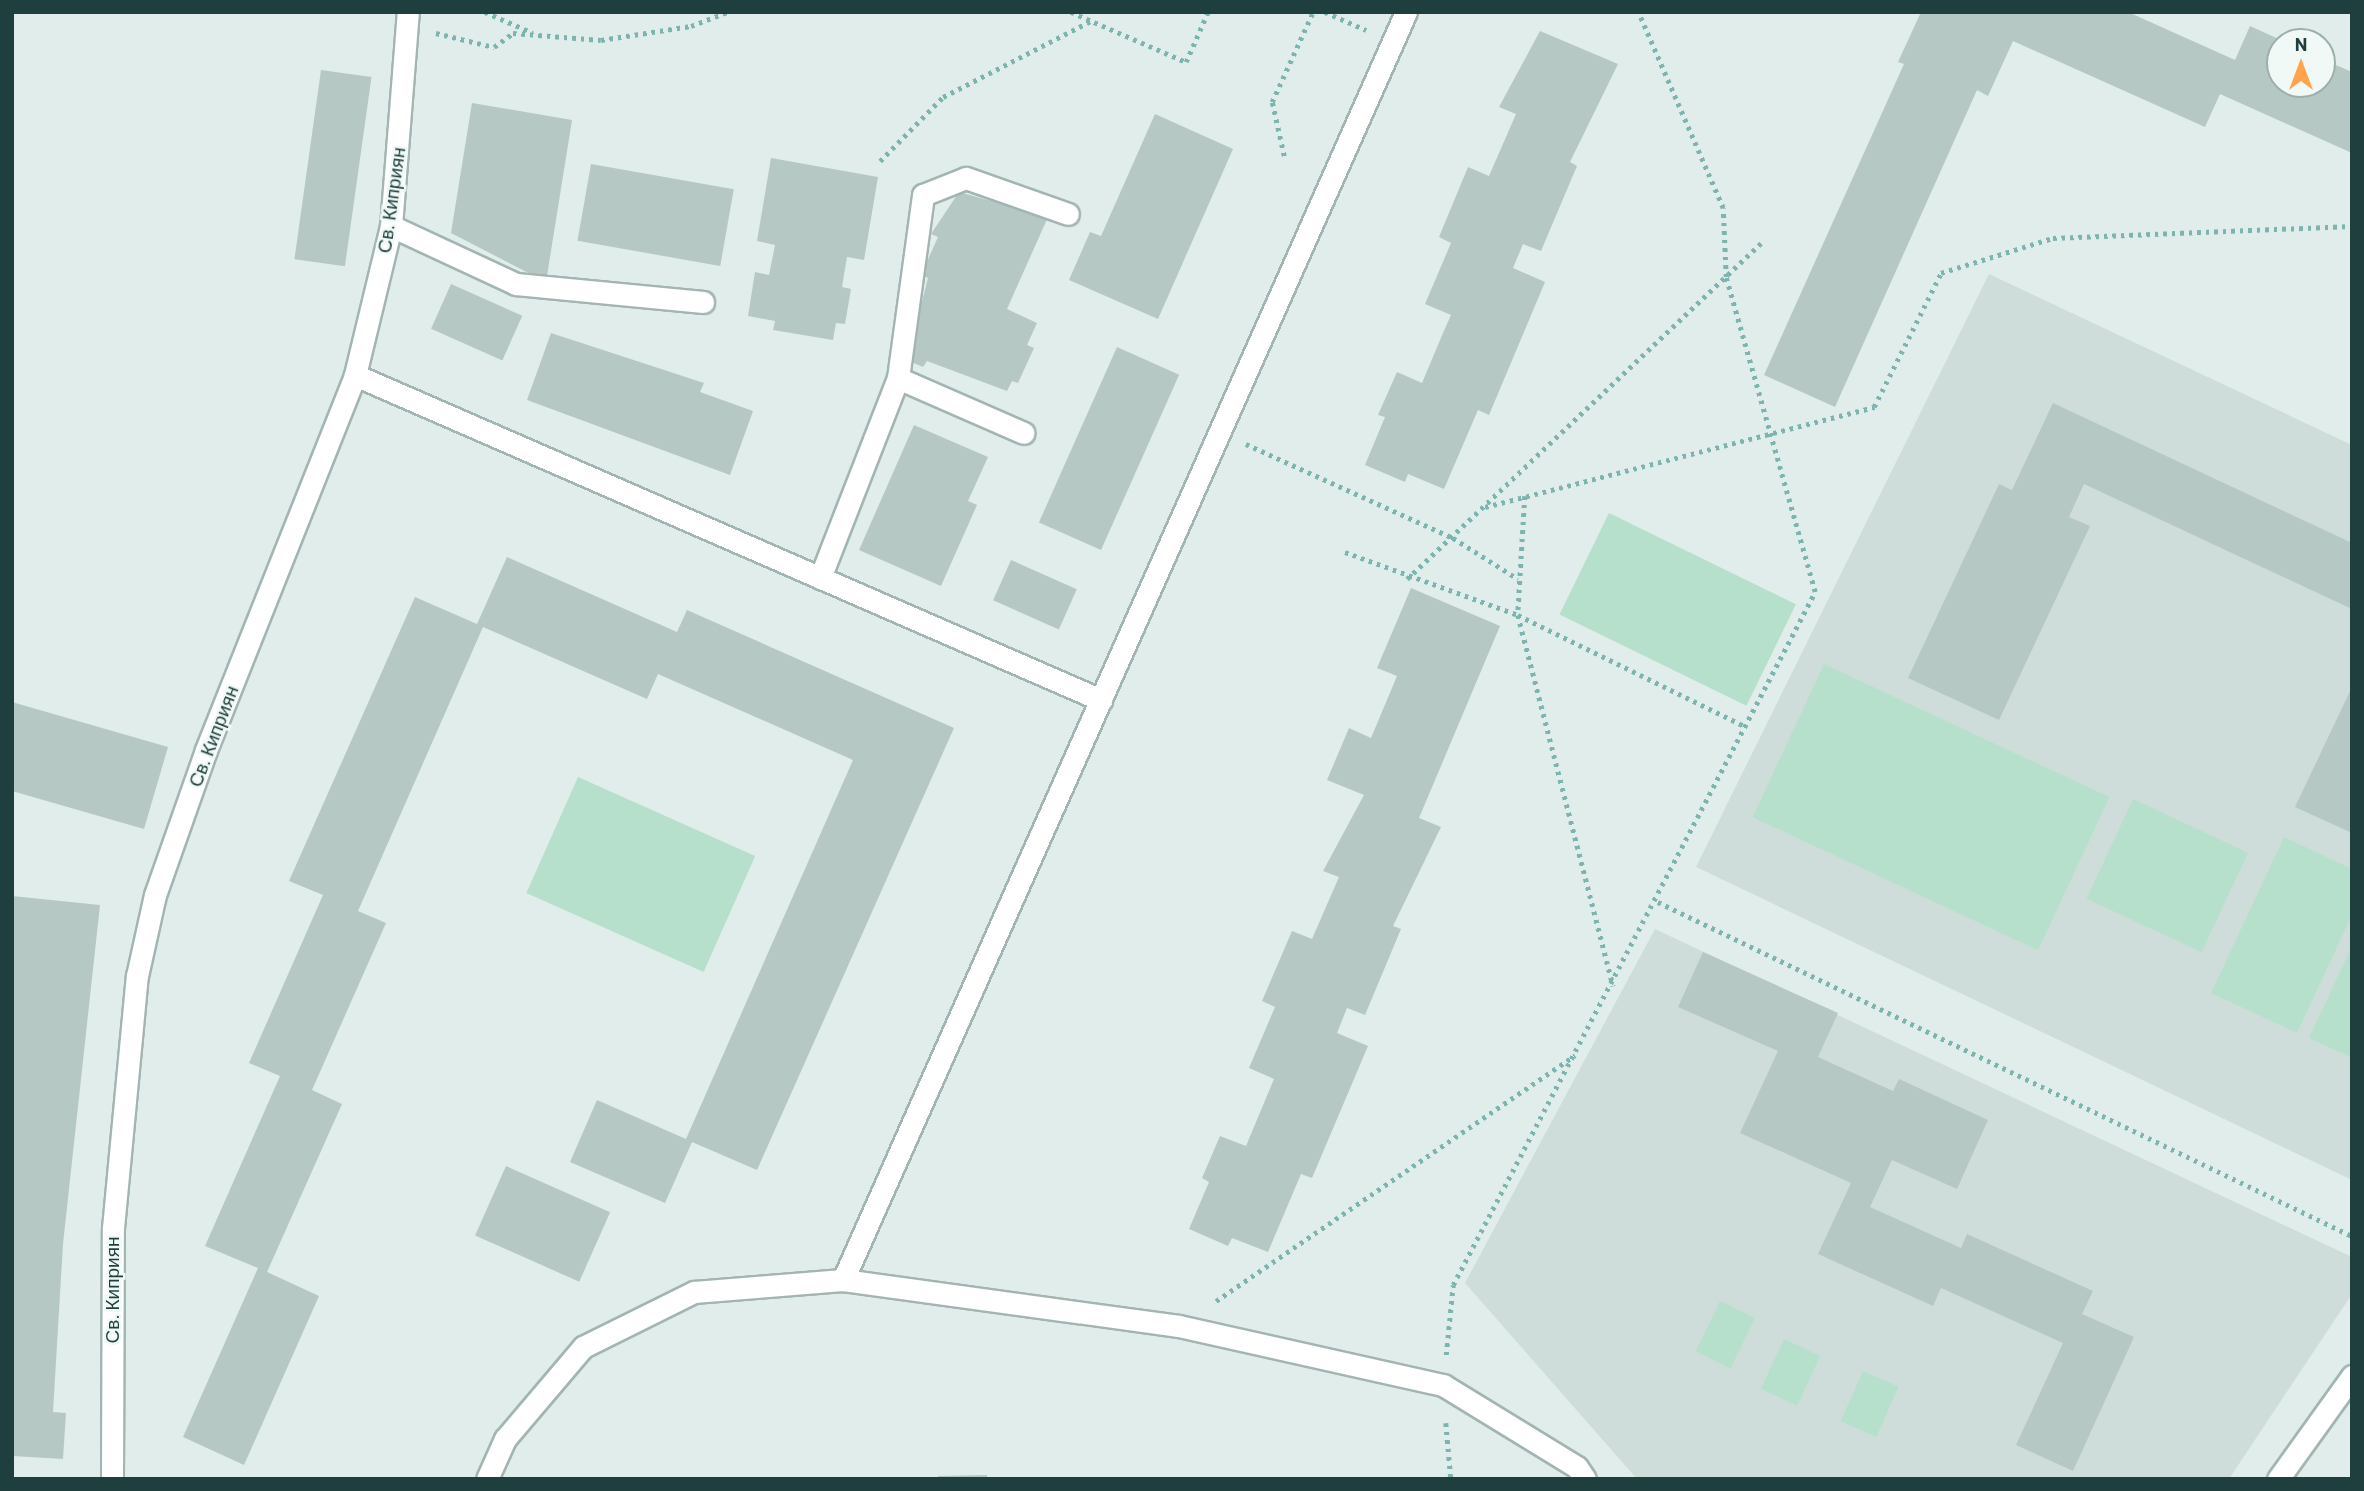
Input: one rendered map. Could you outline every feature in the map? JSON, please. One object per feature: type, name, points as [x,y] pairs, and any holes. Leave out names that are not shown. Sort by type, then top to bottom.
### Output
[{"type":"street","points":[[843,1280],[1406,12]]},
{"type":"street","name":"Св. Киприян","points":[[112,1479],[113,1228],[140,962],[155,895],[206,750],[355,375],[391,226],[408,20]]},
{"type":"street","points":[[820,578],[898,378],[923,195],[966,178],[1068,214]]},
{"type":"street","points":[[391,226],[516,284],[704,302]]},
{"type":"street","points":[[355,375],[1101,700]]},
{"type":"street","points":[[898,378],[1024,433]]},
{"type":"street","points":[[487,1479],[505,1439],[583,1348],[694,1292],[843,1280],[1179,1326],[1443,1385],[1577,1467],[1586,1479]]},
{"type":"street","points":[[2278,1479],[2352,1376]]},
{"type":"path","points":[[485,12],[537,35]]},
{"type":"path","points":[[408,20],[495,47],[513,33],[601,40],[691,26],[727,12]]},
{"type":"path","points":[[1071,12],[1186,62],[1208,12]]},
{"type":"path","points":[[1283,156],[1272,102],[1313,12]]},
{"type":"path","points":[[1325,12],[1371,32]]},
{"type":"path","points":[[1451,1479],[1443,1385],[1453,1285],[1658,902],[1815,592],[1726,277],[1723,208],[1638,12]]},
{"type":"path","points":[[880,161],[943,97],[1091,21]]},
{"type":"path","points":[[1485,507],[1874,407],[1941,274],[2053,238],[2352,226]]},
{"type":"path","points":[[1407,579],[1763,242]]},
{"type":"path","points":[[1220,432],[1453,538],[1518,579]]},
{"type":"path","points":[[1525,496],[1518,579],[1518,615],[1613,986]]},
{"type":"path","points":[[1345,552],[1407,579],[1518,615],[1747,727]]},
{"type":"path","points":[[1658,902],[2352,1236]]},
{"type":"path","points":[[1179,1326],[1576,1055]]},
{"type":"shaded area","points":[[1989,274],[2352,445],[2352,1180],[1696,867]]},
{"type":"shaded area","points":[[1655,929],[2352,1257],[2352,1294],[2229,1479],[1637,1479],[1465,1283]]},
{"type":"green space","points":[[1609,513],[1796,604],[1746,706],[1559,615]]},
{"type":"green space","points":[[1824,664],[2109,797],[2038,950],[1753,817]]},
{"type":"green space","points":[[578,777],[755,856],[704,972],[526,893]]},
{"type":"green space","points":[[2133,799],[2248,853],[2202,952],[2087,899]]},
{"type":"green space","points":[[2284,837],[2352,869],[2352,915],[2297,1033],[2211,993]]},
{"type":"green space","points":[[2352,946],[2352,1058],[2309,1038]]},
{"type":"green space","points":[[1720,1301],[1755,1318],[1731,1368],[1695,1351]]},
{"type":"green space","points":[[1784,1339],[1820,1356],[1797,1406],[1761,1389]]},
{"type":"green space","points":[[1863,1371],[1899,1387],[1876,1437],[1841,1421]]},
{"type":"building","points":[[1921,12],[2128,12],[2235,60],[2250,26],[2266,33],[2266,98],[2336,98],[2336,65],[2352,72],[2352,153],[2220,94],[2205,127],[2013,41],[1988,96],[1977,90],[1835,407],[1764,375],[1904,64],[1898,62]]},
{"type":"building","points":[[1540,31],[1618,64],[1570,162],[1577,166],[1541,251],[1523,244],[1513,268],[1545,282],[1489,415],[1478,410],[1444,489],[1408,474],[1405,482],[1365,465],[1385,417],[1378,415],[1397,372],[1422,383],[1451,315],[1425,304],[1451,243],[1439,237],[1468,167],[1489,176],[1516,114],[1499,107]]},
{"type":"building","points":[[321,70],[372,77],[345,266],[294,259]]},
{"type":"building","points":[[472,103],[572,120],[546,282],[451,233]]},
{"type":"building","points":[[1155,114],[1233,149],[1158,319],[1069,280],[1090,232],[1101,236]]},
{"type":"building","points":[[771,158],[878,177],[864,260],[847,257],[842,287],[851,289],[845,324],[836,323],[833,340],[773,330],[775,321],[748,316],[755,272],[769,275],[775,245],[757,241]]},
{"type":"building","points":[[591,164],[734,189],[720,266],[577,241]]},
{"type":"building","points":[[959,192],[1048,217],[1007,309],[1037,323],[1027,345],[1034,348],[1018,383],[1012,381],[1007,391],[927,361],[923,367],[907,360],[928,278],[921,275],[938,237],[931,234]]},
{"type":"building","points":[[451,284],[522,316],[502,360],[431,329]]},
{"type":"building","points":[[551,333],[704,383],[700,392],[753,411],[730,475],[527,400]]},
{"type":"building","points":[[1117,347],[1179,375],[1101,550],[1039,522]]},
{"type":"building","points":[[2053,403],[2352,543],[2352,609],[2084,484],[2069,517],[2090,526],[1999,720],[1908,678],[1999,484],[2012,490]]},
{"type":"building","points":[[914,425],[988,457],[968,501],[977,505],[941,586],[859,550]]},
{"type":"building","points":[[507,557],[677,632],[687,610],[954,728],[757,1170],[692,1142],[665,1203],[570,1162],[597,1100],[686,1139],[853,760],[658,674],[647,699],[483,627],[358,911],[386,923],[312,1090],[342,1104],[267,1272],[319,1296],[244,1465],[183,1437],[258,1268],[205,1246],[280,1076],[249,1063],[323,895],[289,881],[415,597],[477,624]]},
{"type":"building","points":[[1011,560],[1077,589],[1059,629],[993,600]]},
{"type":"building","points":[[1411,588],[1500,626],[1419,818],[1441,827],[1393,926],[1401,929],[1365,1015],[1347,1008],[1337,1033],[1368,1046],[1312,1178],[1301,1174],[1268,1252],[1232,1238],[1228,1246],[1189,1229],[1209,1182],[1202,1178],[1220,1136],[1246,1146],[1274,1079],[1249,1068],[1275,1007],[1262,1001],[1292,931],[1312,939],[1339,877],[1323,871],[1364,795],[1327,780],[1349,728],[1371,738],[1397,676],[1377,668]]},
{"type":"building","points":[[2352,687],[2352,833],[2295,807]]},
{"type":"building","points":[[12,702],[168,747],[144,829],[12,791]]},
{"type":"building","points":[[12,896],[100,905],[63,1244],[53,1412],[66,1413],[63,1459],[12,1456]]},
{"type":"building","points":[[1703,952],[1838,1013],[1818,1057],[1893,1091],[1899,1079],[1988,1120],[1957,1189],[1892,1160],[1870,1207],[1961,1248],[1967,1234],[2093,1291],[2082,1314],[2134,1337],[2073,1471],[2016,1445],[2063,1343],[1941,1288],[1933,1306],[1818,1254],[1851,1183],[1740,1133],[1778,1051],[1678,1007]]},
{"type":"building","points":[[506,1166],[610,1212],[579,1282],[475,1235]]},
{"type":"building","points":[[987,1475],[987,1479],[938,1479],[938,1476]]}]
